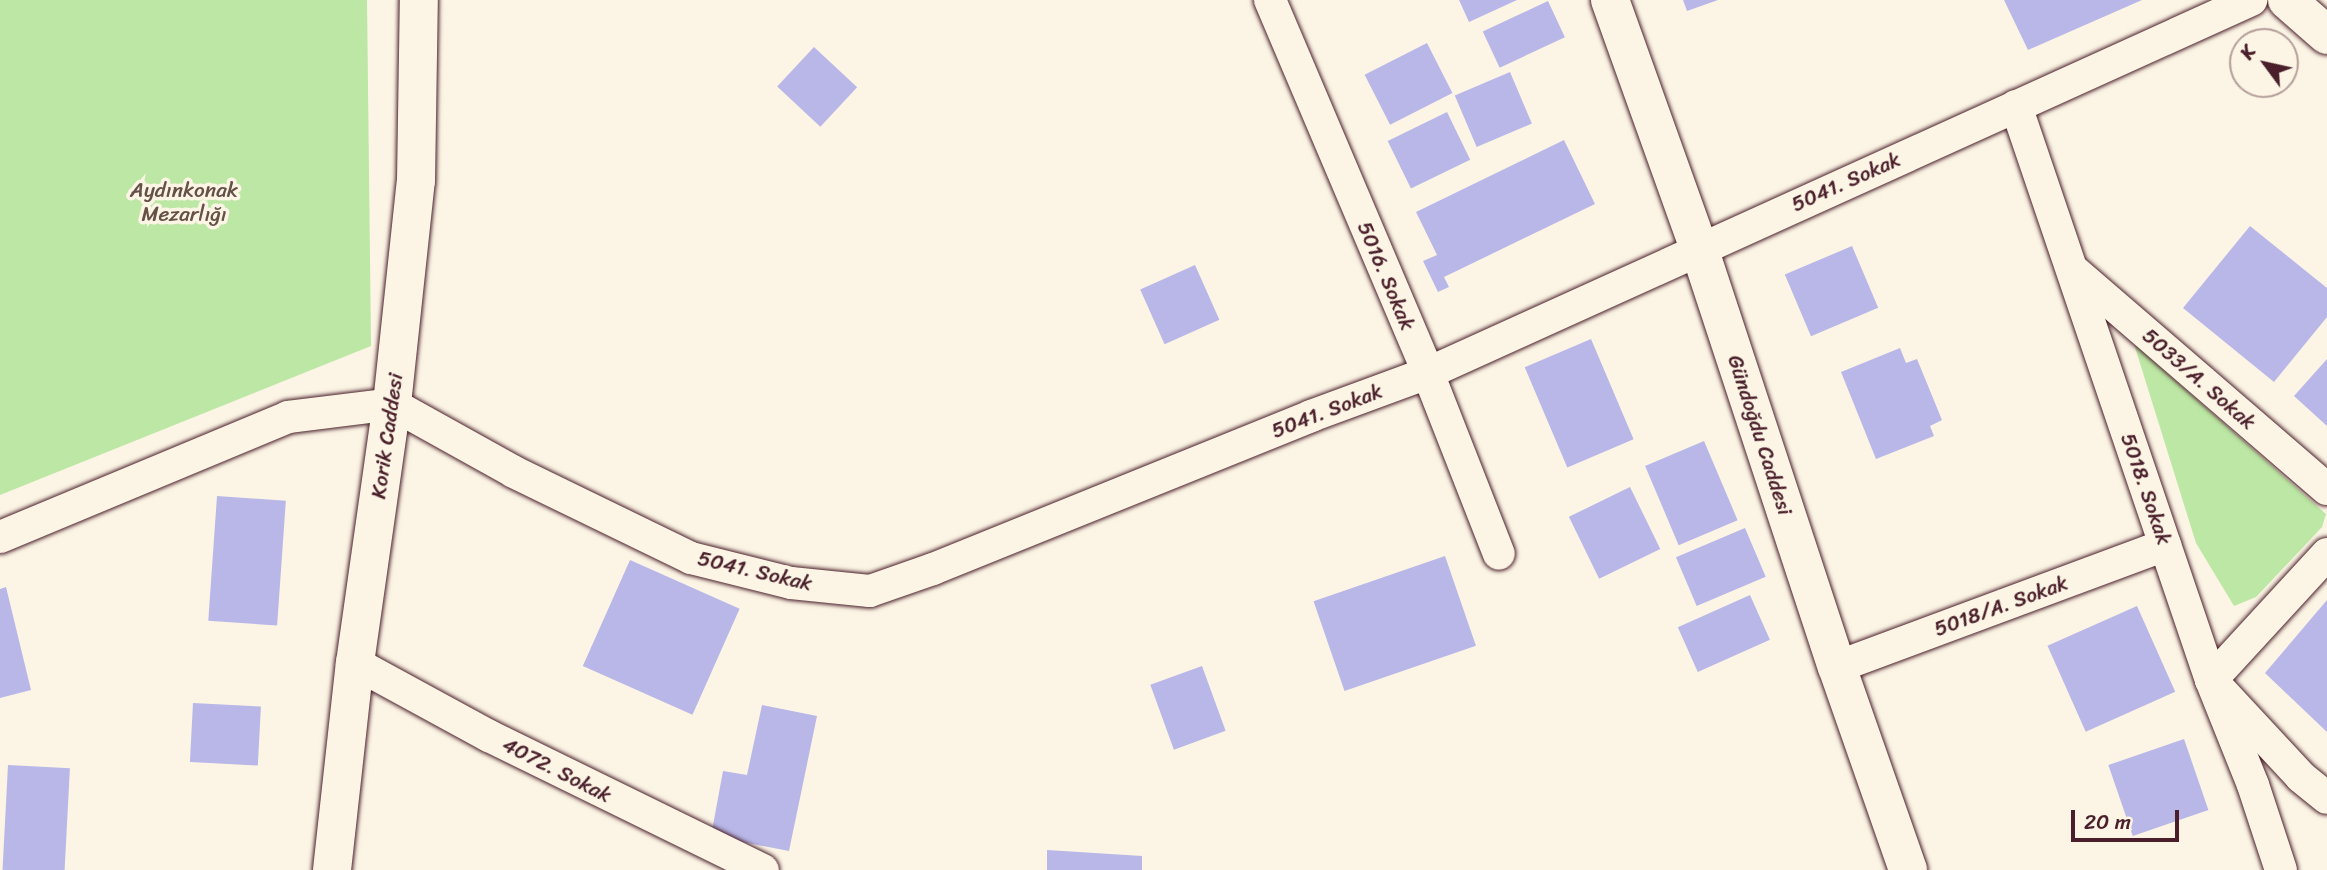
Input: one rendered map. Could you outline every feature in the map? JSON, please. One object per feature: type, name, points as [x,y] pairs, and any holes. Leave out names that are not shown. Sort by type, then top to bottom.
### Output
[{"type":"street","name":"Korik Caddesi","points":[[332,870],[355,663],[392,404],[416,181],[419,0]]},
{"type":"street","name":"5016. Sokak","points":[[1270,0],[1428,373],[1499,554]]},
{"type":"street","name":"Gündoğdu Caddesi","points":[[1610,0],[1699,248],[1837,667],[1908,870]]},
{"type":"street","name":"5041. Sokak","points":[[392,404],[514,472],[691,558],[791,583],[870,591],[933,569],[1311,416],[1428,373],[2250,0]]},
{"type":"street","points":[[2287,0],[2327,35]]},
{"type":"street","name":"5018. Sokak","points":[[2016,106],[2211,680],[2253,785],[2281,870]]},
{"type":"street","name":"5033/A. Sokak","points":[[2072,270],[2327,489]]},
{"type":"street","points":[[0,537],[288,417],[392,404]]},
{"type":"street","name":"5018/A. Sokak","points":[[1837,667],[2165,545]]},
{"type":"street","points":[[2327,554],[2211,680],[2301,777],[2327,798]]},
{"type":"street","name":"4072. Sokak","points":[[355,663],[489,736],[763,870]]},
{"type":"green space","name":"Aydınkonak Mezarlığı","points":[[0,0],[367,0],[371,346],[0,495]]},
{"type":"green space","points":[[2134,344],[2326,514],[2322,527],[2256,597],[2234,606],[2196,543]]},
{"type":"building","points":[[1459,0],[1517,0],[1469,22]]},
{"type":"building","points":[[1683,0],[1718,0],[1687,11]]},
{"type":"building","points":[[2004,0],[2142,0],[2028,50]]},
{"type":"building","points":[[1548,1],[1565,37],[1500,68],[1483,31]]},
{"type":"building","points":[[1427,43],[1452,93],[1390,125],[1365,75]]},
{"type":"building","points":[[814,47],[857,87],[820,127],[777,86]]},
{"type":"building","points":[[1510,72],[1532,124],[1477,147],[1455,95]]},
{"type":"building","points":[[1447,112],[1470,160],[1411,189],[1388,141]]},
{"type":"building","points":[[1564,140],[1595,204],[1444,277],[1449,287],[1438,292],[1423,261],[1437,255],[1416,212]]},
{"type":"building","points":[[2250,226],[2327,288],[2327,317],[2274,382],[2183,308]]},
{"type":"building","points":[[1852,246],[1878,308],[1811,336],[1785,275]]},
{"type":"building","points":[[1195,265],[1219,320],[1165,344],[1140,289]]},
{"type":"building","points":[[1591,339],[1634,439],[1567,467],[1525,367]]},
{"type":"building","points":[[1900,348],[1906,363],[1917,359],[1942,420],[1930,426],[1934,436],[1876,459],[1841,372]]},
{"type":"building","points":[[2327,359],[2327,426],[2294,396]]},
{"type":"building","points":[[1704,441],[1738,520],[1679,545],[1645,466]]},
{"type":"building","points":[[1630,487],[1660,549],[1599,579],[1569,517]]},
{"type":"building","points":[[217,496],[286,501],[277,626],[208,621]]},
{"type":"building","points":[[1745,528],[1766,577],[1697,606],[1676,557]]},
{"type":"building","points":[[1445,556],[1476,646],[1345,691],[1314,601]]},
{"type":"building","points":[[630,560],[740,609],[692,715],[583,666]]},
{"type":"building","points":[[6,587],[31,690],[0,698],[0,589]]},
{"type":"building","points":[[1750,595],[1770,640],[1698,672],[1678,627]]},
{"type":"building","points":[[2327,600],[2327,732],[2265,673]]},
{"type":"building","points":[[2137,606],[2175,692],[2086,732],[2047,646]]},
{"type":"building","points":[[1202,666],[1226,731],[1174,750],[1150,685]]},
{"type":"building","points":[[193,703],[261,707],[258,765],[190,762]]},
{"type":"building","points":[[762,705],[817,716],[789,851],[711,836],[723,771],[747,775]]},
{"type":"building","points":[[2184,739],[2208,810],[2133,836],[2108,765]]},
{"type":"building","points":[[8,765],[70,768],[65,870],[3,870]]},
{"type":"building","points":[[1047,850],[1142,856],[1142,870],[1047,870]]}]
